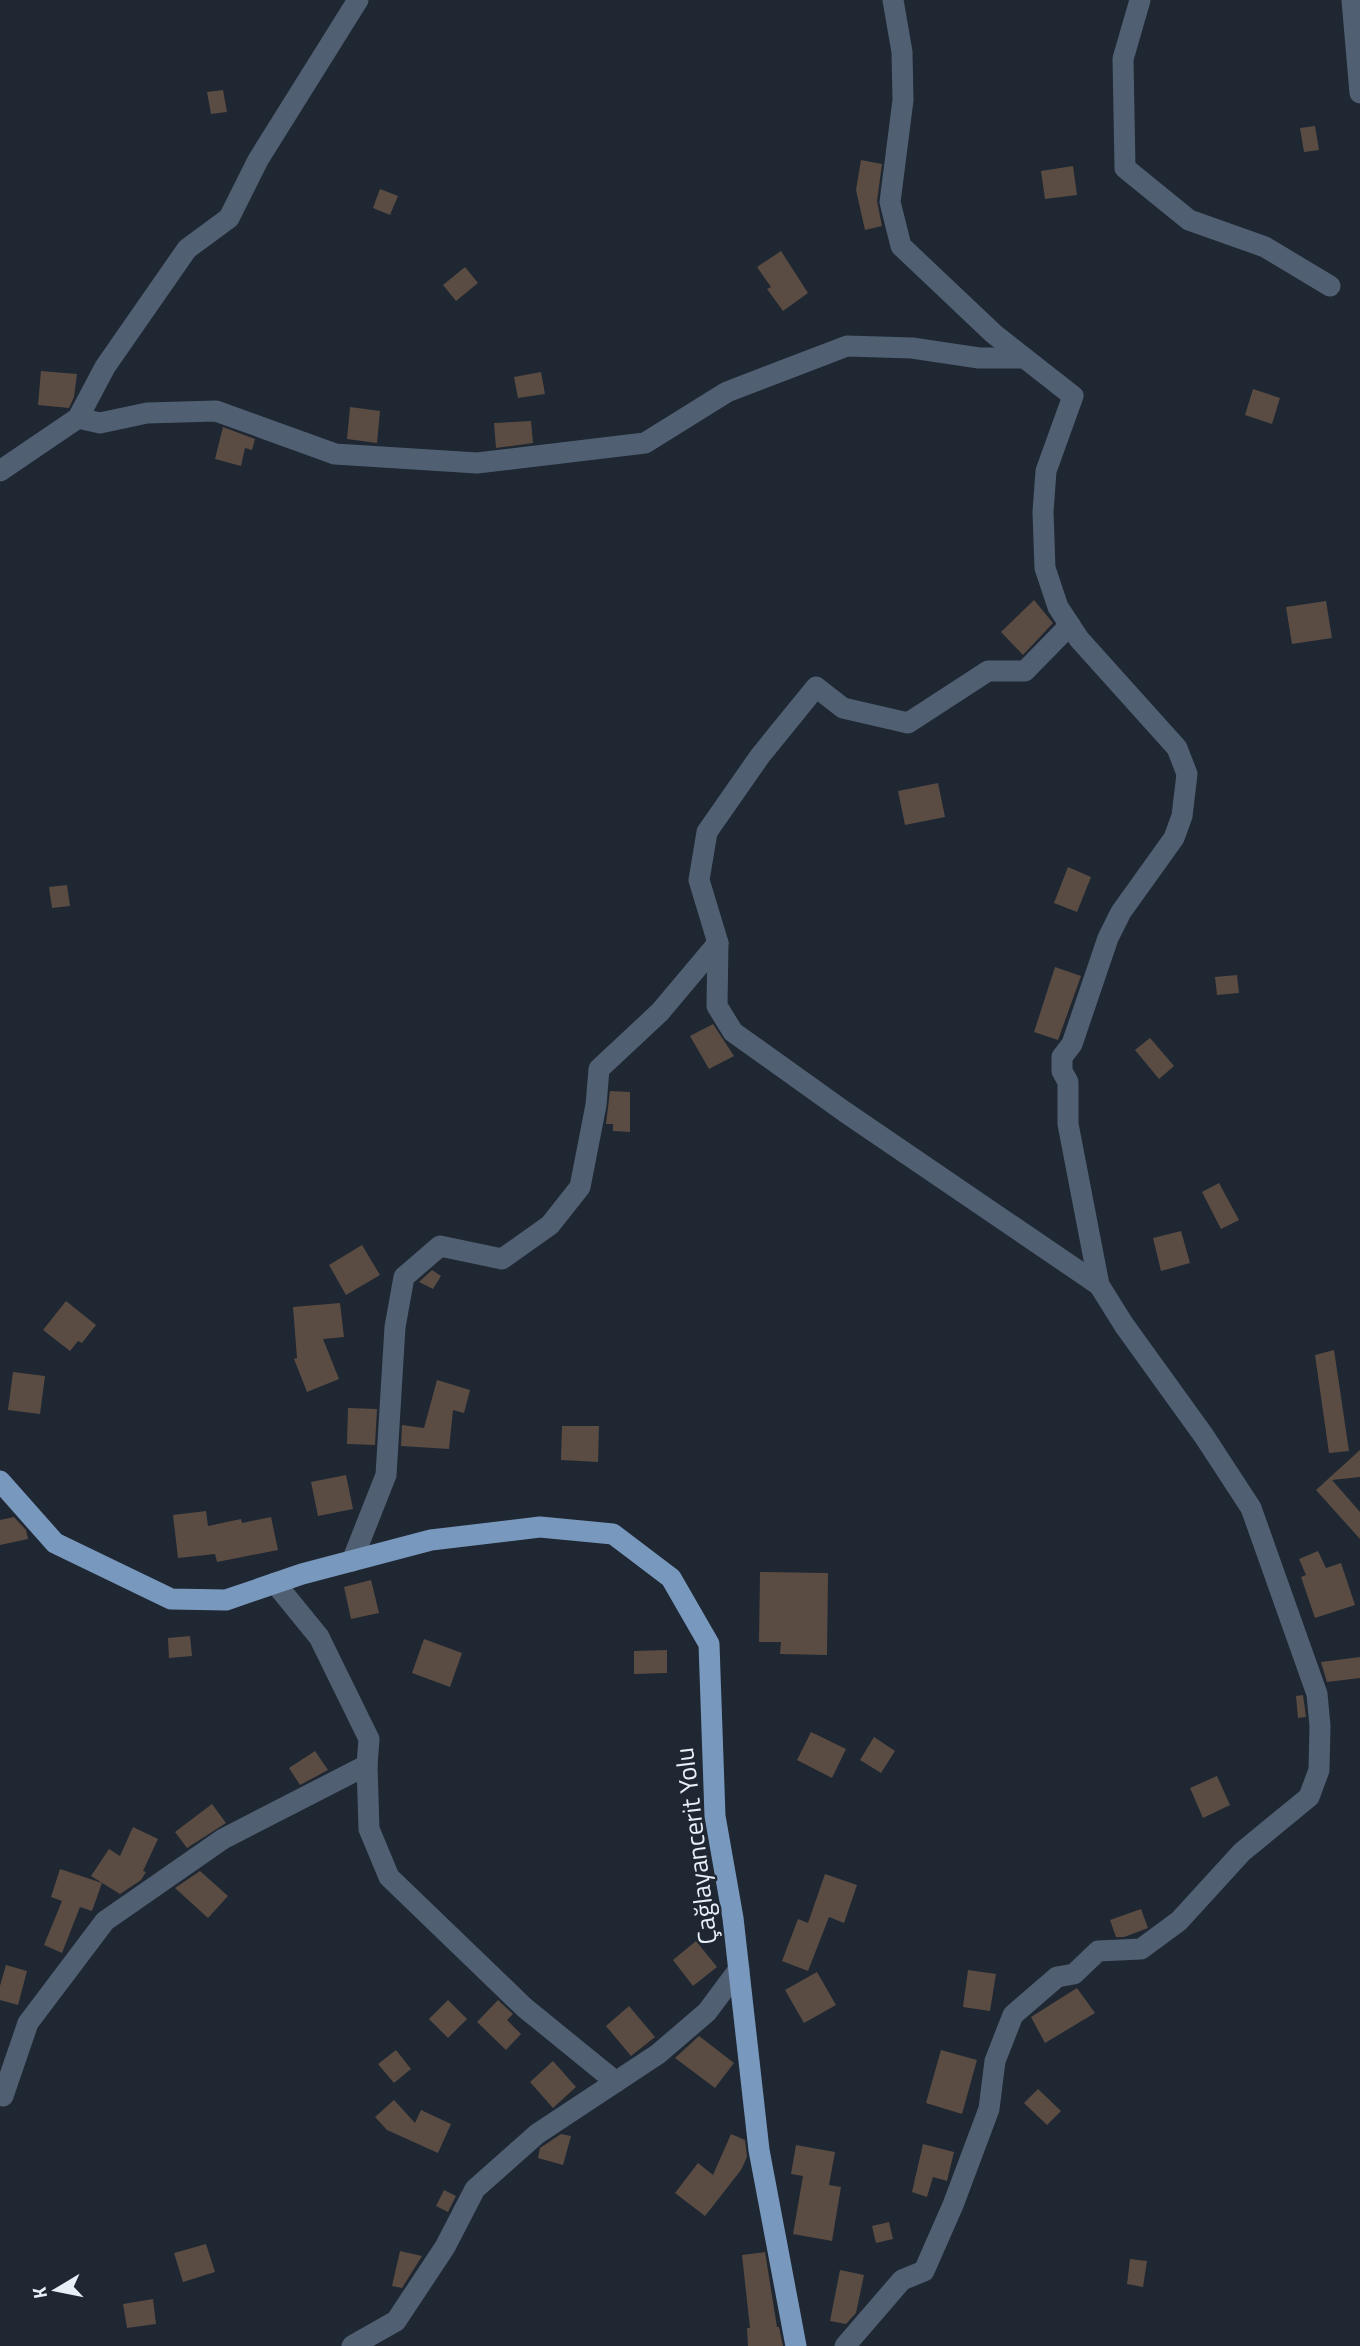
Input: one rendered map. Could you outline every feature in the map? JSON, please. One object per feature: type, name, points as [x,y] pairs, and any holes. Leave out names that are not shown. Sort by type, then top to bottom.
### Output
[{"type":"main road","name":"Çağlayancerit Yolu","points":[[0,1481],[55,1543],[171,1599],[226,1600],[275,1583],[431,1540],[540,1527],[613,1534],[671,1578],[709,1644],[715,1816],[733,1918],[759,2150],[796,2346]]},
{"type":"street","points":[[0,471],[78,418],[105,367],[187,249],[229,218],[258,160],[358,0]]},
{"type":"street","points":[[845,2346],[902,2280],[924,2271],[953,2205],[989,2109],[995,2061],[1013,2015],[1057,1977],[1074,1974],[1098,1951],[1141,1949],[1179,1921],[1242,1852],[1309,1797],[1319,1770],[1317,1693],[1251,1508],[1099,1285],[1068,1124],[1068,1082],[1062,1071],[1062,1057],[1072,1044],[1108,938],[1121,912],[1174,838],[1182,816],[1187,775],[1177,748],[1079,639],[1058,607],[1045,568],[1043,512],[1046,471],[1073,396],[994,334],[901,246],[890,202],[903,100],[902,52],[893,0]]},
{"type":"street","points":[[1140,0],[1123,60],[1125,168],[1189,220],[1265,247],[1330,286]]},
{"type":"street","points":[[1352,0],[1360,93]]},
{"type":"street","points":[[78,418],[100,423],[147,413],[216,411],[334,454],[477,463],[645,443],[727,392],[847,346],[912,348],[979,358],[1024,358]]},
{"type":"street","points":[[1070,625],[1025,671],[988,671],[908,723],[843,708],[816,687],[760,756],[707,832],[699,880],[718,943],[717,1006],[733,1032],[845,1112],[1099,1285]]},
{"type":"street","points":[[352,1561],[386,1475],[395,1327],[404,1277],[440,1245],[502,1259],[550,1225],[580,1187],[596,1105],[598,1069],[660,1012],[718,943]]},
{"type":"street","points":[[275,1583],[319,1637],[369,1739],[369,1829],[389,1877],[524,2008],[616,2082]]},
{"type":"street","points":[[3,2096],[28,2023],[105,1921],[223,1839],[367,1765]]},
{"type":"street","points":[[352,2346],[396,2321],[444,2247],[475,2189],[537,2134],[658,2054],[707,2012],[739,1969]]},
{"type":"building","points":[[223,90],[227,112],[211,114],[207,92]]},
{"type":"building","points":[[1315,126],[1319,150],[1304,152],[1300,128]]},
{"type":"building","points":[[861,160],[882,164],[877,201],[882,226],[865,230],[856,190]]},
{"type":"building","points":[[1073,166],[1077,195],[1045,199],[1041,171]]},
{"type":"building","points":[[380,189],[398,196],[390,215],[373,208]]},
{"type":"building","points":[[781,251],[808,293],[783,311],[767,289],[771,287],[757,267]]},
{"type":"building","points":[[465,267],[478,283],[456,301],[443,285]]},
{"type":"building","points":[[41,371],[77,374],[74,397],[69,408],[38,405]]},
{"type":"building","points":[[541,372],[545,394],[518,398],[514,377]]},
{"type":"building","points":[[1253,389],[1280,398],[1272,424],[1245,415]]},
{"type":"building","points":[[350,407],[380,411],[377,443],[347,439]]},
{"type":"building","points":[[531,421],[533,443],[496,448],[494,423]]},
{"type":"building","points":[[223,427],[255,439],[252,450],[245,448],[241,466],[215,459]]},
{"type":"building","points":[[1034,600],[1053,623],[1023,655],[1001,632]]},
{"type":"building","points":[[1326,601],[1332,638],[1292,644],[1286,607]]},
{"type":"building","points":[[938,783],[945,817],[905,825],[898,791]]},
{"type":"building","points":[[1068,867],[1091,877],[1077,912],[1054,903]]},
{"type":"building","points":[[67,885],[70,906],[52,908],[49,887]]},
{"type":"building","points":[[1055,967],[1081,976],[1058,1040],[1034,1032]]},
{"type":"building","points":[[1237,975],[1239,993],[1217,995],[1215,977]]},
{"type":"building","points":[[713,1024],[734,1056],[709,1069],[690,1036]]},
{"type":"building","points":[[1150,1038],[1174,1066],[1159,1079],[1135,1050]]},
{"type":"building","points":[[610,1091],[630,1092],[630,1132],[613,1131],[613,1124],[606,1124]]},
{"type":"building","points":[[1219,1183],[1239,1220],[1221,1229],[1202,1192]]},
{"type":"building","points":[[1181,1231],[1190,1263],[1161,1271],[1153,1238]]},
{"type":"building","points":[[362,1245],[380,1275],[346,1295],[329,1265]]},
{"type":"building","points":[[432,1270],[441,1276],[433,1289],[419,1282]]},
{"type":"building","points":[[66,1301],[96,1325],[82,1343],[78,1341],[70,1351],[43,1330]]},
{"type":"building","points":[[340,1303],[344,1337],[323,1339],[339,1379],[307,1392],[294,1359],[297,1358],[293,1307]]},
{"type":"building","points":[[1334,1350],[1349,1451],[1329,1453],[1315,1355]]},
{"type":"building","points":[[13,1372],[45,1376],[40,1414],[8,1410]]},
{"type":"building","points":[[437,1380],[470,1390],[464,1413],[453,1410],[449,1449],[401,1446],[402,1425],[424,1428]]},
{"type":"building","points":[[348,1408],[377,1409],[375,1445],[347,1444]]},
{"type":"building","points":[[562,1426],[599,1426],[598,1462],[561,1460]]},
{"type":"building","points":[[1360,1450],[1360,1477],[1332,1480],[1360,1512],[1360,1539],[1316,1490]]},
{"type":"building","points":[[346,1475],[353,1509],[318,1516],[311,1482]]},
{"type":"building","points":[[206,1511],[208,1526],[241,1519],[242,1523],[271,1517],[278,1550],[217,1562],[215,1554],[178,1558],[173,1515]]},
{"type":"building","points":[[14,1517],[26,1530],[28,1539],[0,1545],[0,1520]]},
{"type":"building","points":[[1318,1551],[1326,1568],[1341,1563],[1355,1605],[1315,1618],[1301,1577],[1306,1575],[1299,1559]]},
{"type":"building","points":[[760,1572],[828,1573],[827,1655],[780,1654],[781,1642],[759,1642]]},
{"type":"building","points":[[371,1580],[379,1613],[351,1619],[344,1587]]},
{"type":"building","points":[[190,1636],[192,1656],[169,1658],[168,1638]]},
{"type":"building","points":[[424,1639],[462,1653],[450,1687],[412,1673]]},
{"type":"building","points":[[667,1650],[667,1673],[634,1674],[634,1651]]},
{"type":"building","points":[[1360,1657],[1360,1678],[1327,1682],[1321,1662]]},
{"type":"building","points":[[1303,1695],[1306,1717],[1298,1718],[1296,1696]]},
{"type":"building","points":[[811,1732],[846,1749],[832,1778],[797,1760]]},
{"type":"building","points":[[874,1737],[895,1751],[881,1773],[860,1760]]},
{"type":"building","points":[[315,1751],[328,1770],[300,1785],[289,1768]]},
{"type":"building","points":[[1217,1776],[1230,1805],[1203,1818],[1190,1788]]},
{"type":"building","points":[[212,1804],[226,1823],[187,1848],[175,1832]]},
{"type":"building","points":[[133,1827],[158,1839],[141,1880],[120,1894],[91,1876],[109,1849],[120,1856]]},
{"type":"building","points":[[60,1869],[102,1883],[92,1911],[80,1907],[62,1953],[44,1945],[62,1901],[51,1897]]},
{"type":"building","points":[[200,1871],[228,1896],[208,1918],[175,1888]]},
{"type":"building","points":[[825,1874],[857,1885],[844,1923],[829,1917],[808,1971],[782,1961],[798,1919],[808,1923]]},
{"type":"building","points":[[1141,1909],[1148,1928],[1124,1937],[1116,1937],[1110,1920]]},
{"type":"building","points":[[696,1941],[717,1967],[693,1986],[673,1960]]},
{"type":"building","points":[[6,1965],[27,1971],[18,2005],[0,2000],[0,1986]]},
{"type":"building","points":[[968,1970],[996,1974],[990,2011],[963,2007]]},
{"type":"building","points":[[817,1972],[836,2005],[804,2023],[785,1990]]},
{"type":"building","points":[[1077,1988],[1095,2013],[1045,2043],[1031,2017]]},
{"type":"building","points":[[448,2000],[467,2019],[448,2038],[429,2019]]},
{"type":"building","points":[[498,2000],[513,2014],[507,2020],[521,2034],[506,2050],[477,2022]]},
{"type":"building","points":[[629,2006],[655,2037],[631,2056],[606,2026]]},
{"type":"building","points":[[699,2036],[734,2063],[715,2088],[675,2058]]},
{"type":"building","points":[[396,2050],[411,2069],[394,2083],[378,2064]]},
{"type":"building","points":[[941,2050],[977,2060],[962,2114],[926,2103]]},
{"type":"building","points":[[553,2061],[576,2087],[553,2108],[530,2082]]},
{"type":"building","points":[[1038,2089],[1061,2111],[1047,2125],[1024,2103]]},
{"type":"building","points":[[394,2100],[415,2123],[421,2110],[451,2124],[438,2153],[387,2130],[375,2117]]},
{"type":"building","points":[[561,2134],[571,2136],[563,2165],[538,2158],[540,2148]]},
{"type":"building","points":[[731,2134],[745,2140],[747,2157],[741,2170],[705,2216],[675,2193],[698,2163],[713,2175]]},
{"type":"building","points":[[923,2144],[954,2152],[947,2181],[933,2177],[927,2197],[912,2192]]},
{"type":"building","points":[[796,2145],[835,2152],[829,2185],[841,2187],[832,2241],[793,2234],[803,2176],[791,2174]]},
{"type":"building","points":[[444,2190],[456,2196],[448,2212],[436,2206]]},
{"type":"building","points":[[889,2222],[893,2239],[876,2243],[872,2226]]},
{"type":"building","points":[[206,2244],[215,2272],[183,2282],[174,2253]]},
{"type":"building","points":[[400,2251],[422,2256],[402,2288],[392,2286]]},
{"type":"building","points":[[765,2252],[777,2327],[783,2346],[748,2346],[747,2328],[750,2328],[742,2255]]},
{"type":"building","points":[[1130,2259],[1147,2261],[1143,2287],[1127,2284]]},
{"type":"building","points":[[840,2270],[864,2275],[856,2313],[846,2324],[830,2321]]},
{"type":"building","points":[[153,2299],[156,2324],[127,2328],[123,2304]]}]
